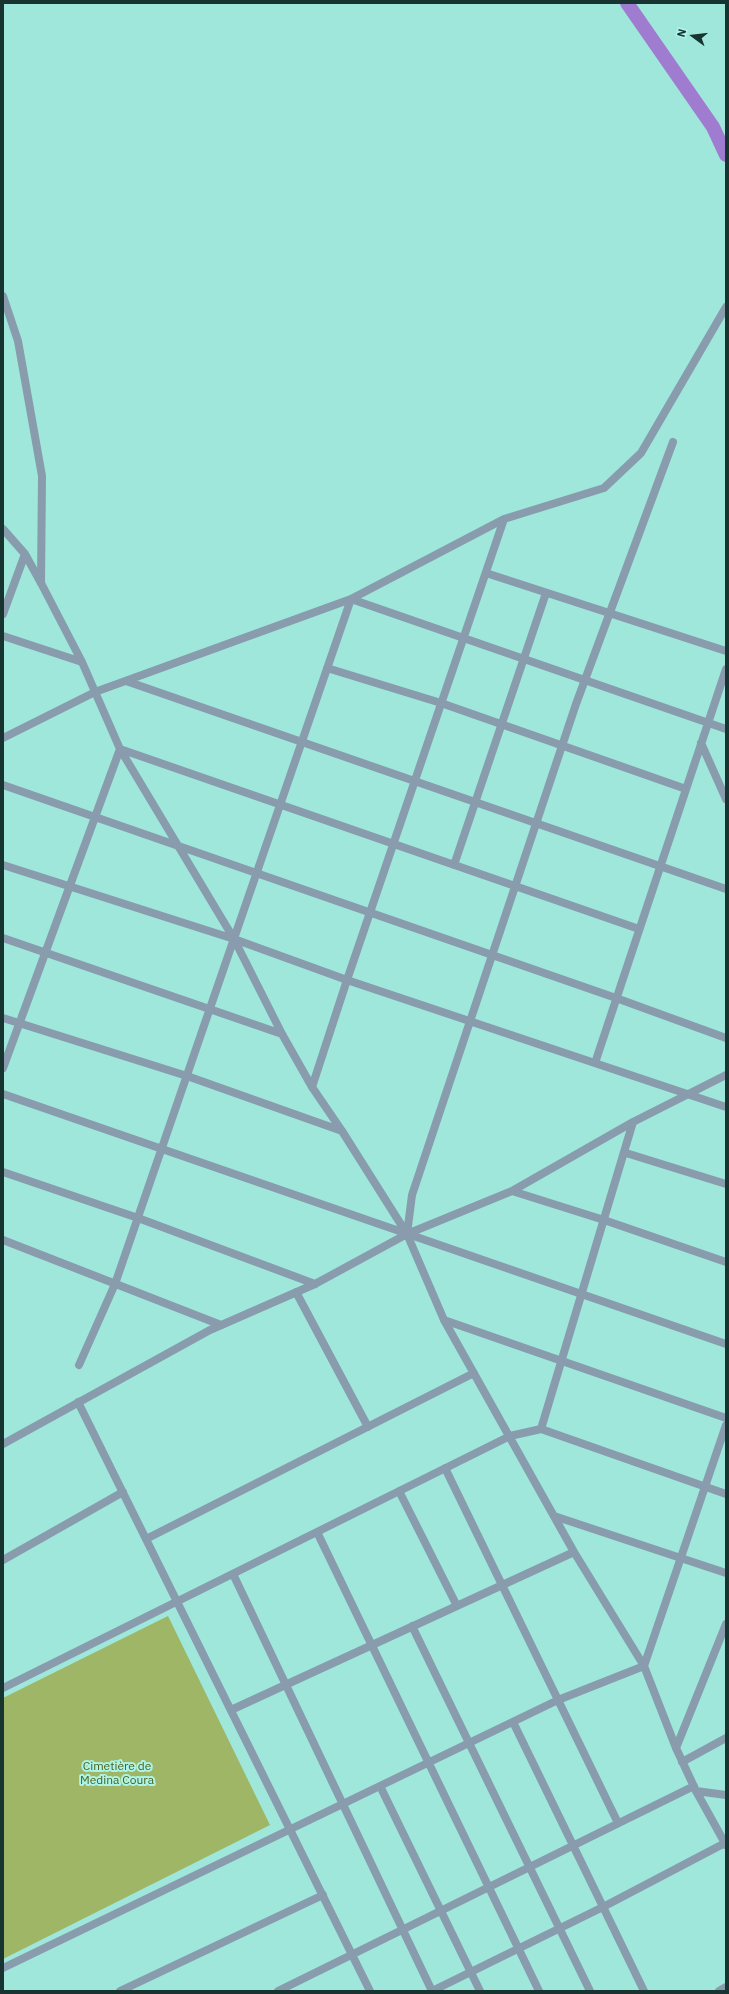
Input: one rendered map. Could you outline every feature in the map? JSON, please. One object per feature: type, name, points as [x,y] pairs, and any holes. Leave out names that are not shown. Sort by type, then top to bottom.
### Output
[{"type":"street","points":[[3,296],[18,341],[42,476],[41,583]]},
{"type":"street","points":[[3,738],[95,692],[351,599],[504,519],[604,488],[641,453],[726,307]]},
{"type":"street","points":[[407,1234],[412,1195],[562,745],[609,613],[673,442]]},
{"type":"street","points":[[312,1087],[504,519]]},
{"type":"street","points":[[3,529],[24,554],[41,583],[82,662],[120,749],[234,939],[282,1034],[312,1087],[342,1131],[407,1234],[444,1320],[574,1552],[644,1666],[682,1762],[726,1844],[603,1907],[432,1991],[233,1574]]},
{"type":"street","points":[[3,614],[24,554]]},
{"type":"street","points":[[486,573],[726,651]]},
{"type":"street","points":[[454,865],[546,593]]},
{"type":"street","points":[[351,599],[726,729]]},
{"type":"street","points":[[79,1365],[115,1284],[351,599]]},
{"type":"street","points":[[3,636],[82,662]]},
{"type":"street","points":[[327,668],[442,703],[686,788]]},
{"type":"street","points":[[595,1063],[726,669]]},
{"type":"street","points":[[126,681],[726,889]]},
{"type":"street","points":[[701,743],[726,799]]},
{"type":"street","points":[[120,749],[639,929]]},
{"type":"street","points":[[3,1068],[120,749]]},
{"type":"street","points":[[3,784],[616,998],[726,1038]]},
{"type":"street","points":[[3,864],[234,939],[347,980],[726,1107]]},
{"type":"street","points":[[3,938],[282,1034]]},
{"type":"street","points":[[3,1018],[187,1076],[342,1131]]},
{"type":"street","points":[[3,1444],[221,1325],[315,1284],[407,1234],[512,1191],[634,1122],[726,1075]]},
{"type":"street","points":[[3,1094],[726,1344]]},
{"type":"street","points":[[541,1429],[604,1220],[626,1153],[634,1122]]},
{"type":"street","points":[[626,1153],[726,1184]]},
{"type":"street","points":[[3,1172],[138,1218],[315,1284]]},
{"type":"street","points":[[512,1191],[604,1220],[726,1262]]},
{"type":"street","points":[[3,1240],[221,1325]]},
{"type":"street","points":[[296,1292],[368,1426]]},
{"type":"street","points":[[444,1320],[726,1418]]},
{"type":"street","points":[[146,1539],[474,1373]]},
{"type":"street","points":[[78,1402],[370,1991]]},
{"type":"street","points":[[3,1968],[558,1700],[644,1666],[726,1426]]},
{"type":"street","points":[[3,1688],[510,1436],[541,1429],[726,1494]]},
{"type":"street","points":[[445,1468],[618,1823]]},
{"type":"street","points":[[399,1491],[457,1606]]},
{"type":"street","points":[[3,1560],[123,1492]]},
{"type":"street","points":[[554,1516],[726,1573]]},
{"type":"street","points":[[317,1532],[539,1991]]},
{"type":"street","points":[[231,1710],[574,1552]]},
{"type":"street","points":[[676,1748],[726,1624]]},
{"type":"street","points":[[412,1626],[590,1991]]},
{"type":"street","points":[[513,1722],[644,1991]]},
{"type":"street","points":[[682,1762],[726,1738]]},
{"type":"street","points":[[380,1786],[480,1991]]},
{"type":"street","points":[[278,1991],[618,1823],[695,1788],[726,1795]]},
{"type":"street","points":[[120,1991],[322,1895]]},
{"type":"street","points":[[719,1991],[726,1987]]},
{"type":"green space","name":"Cimetière de Medina Coura","points":[[168,1616],[270,1825],[3,1959],[3,1698]]},
{"type":"waterway","points":[[627,3],[713,127],[726,155]]}]
